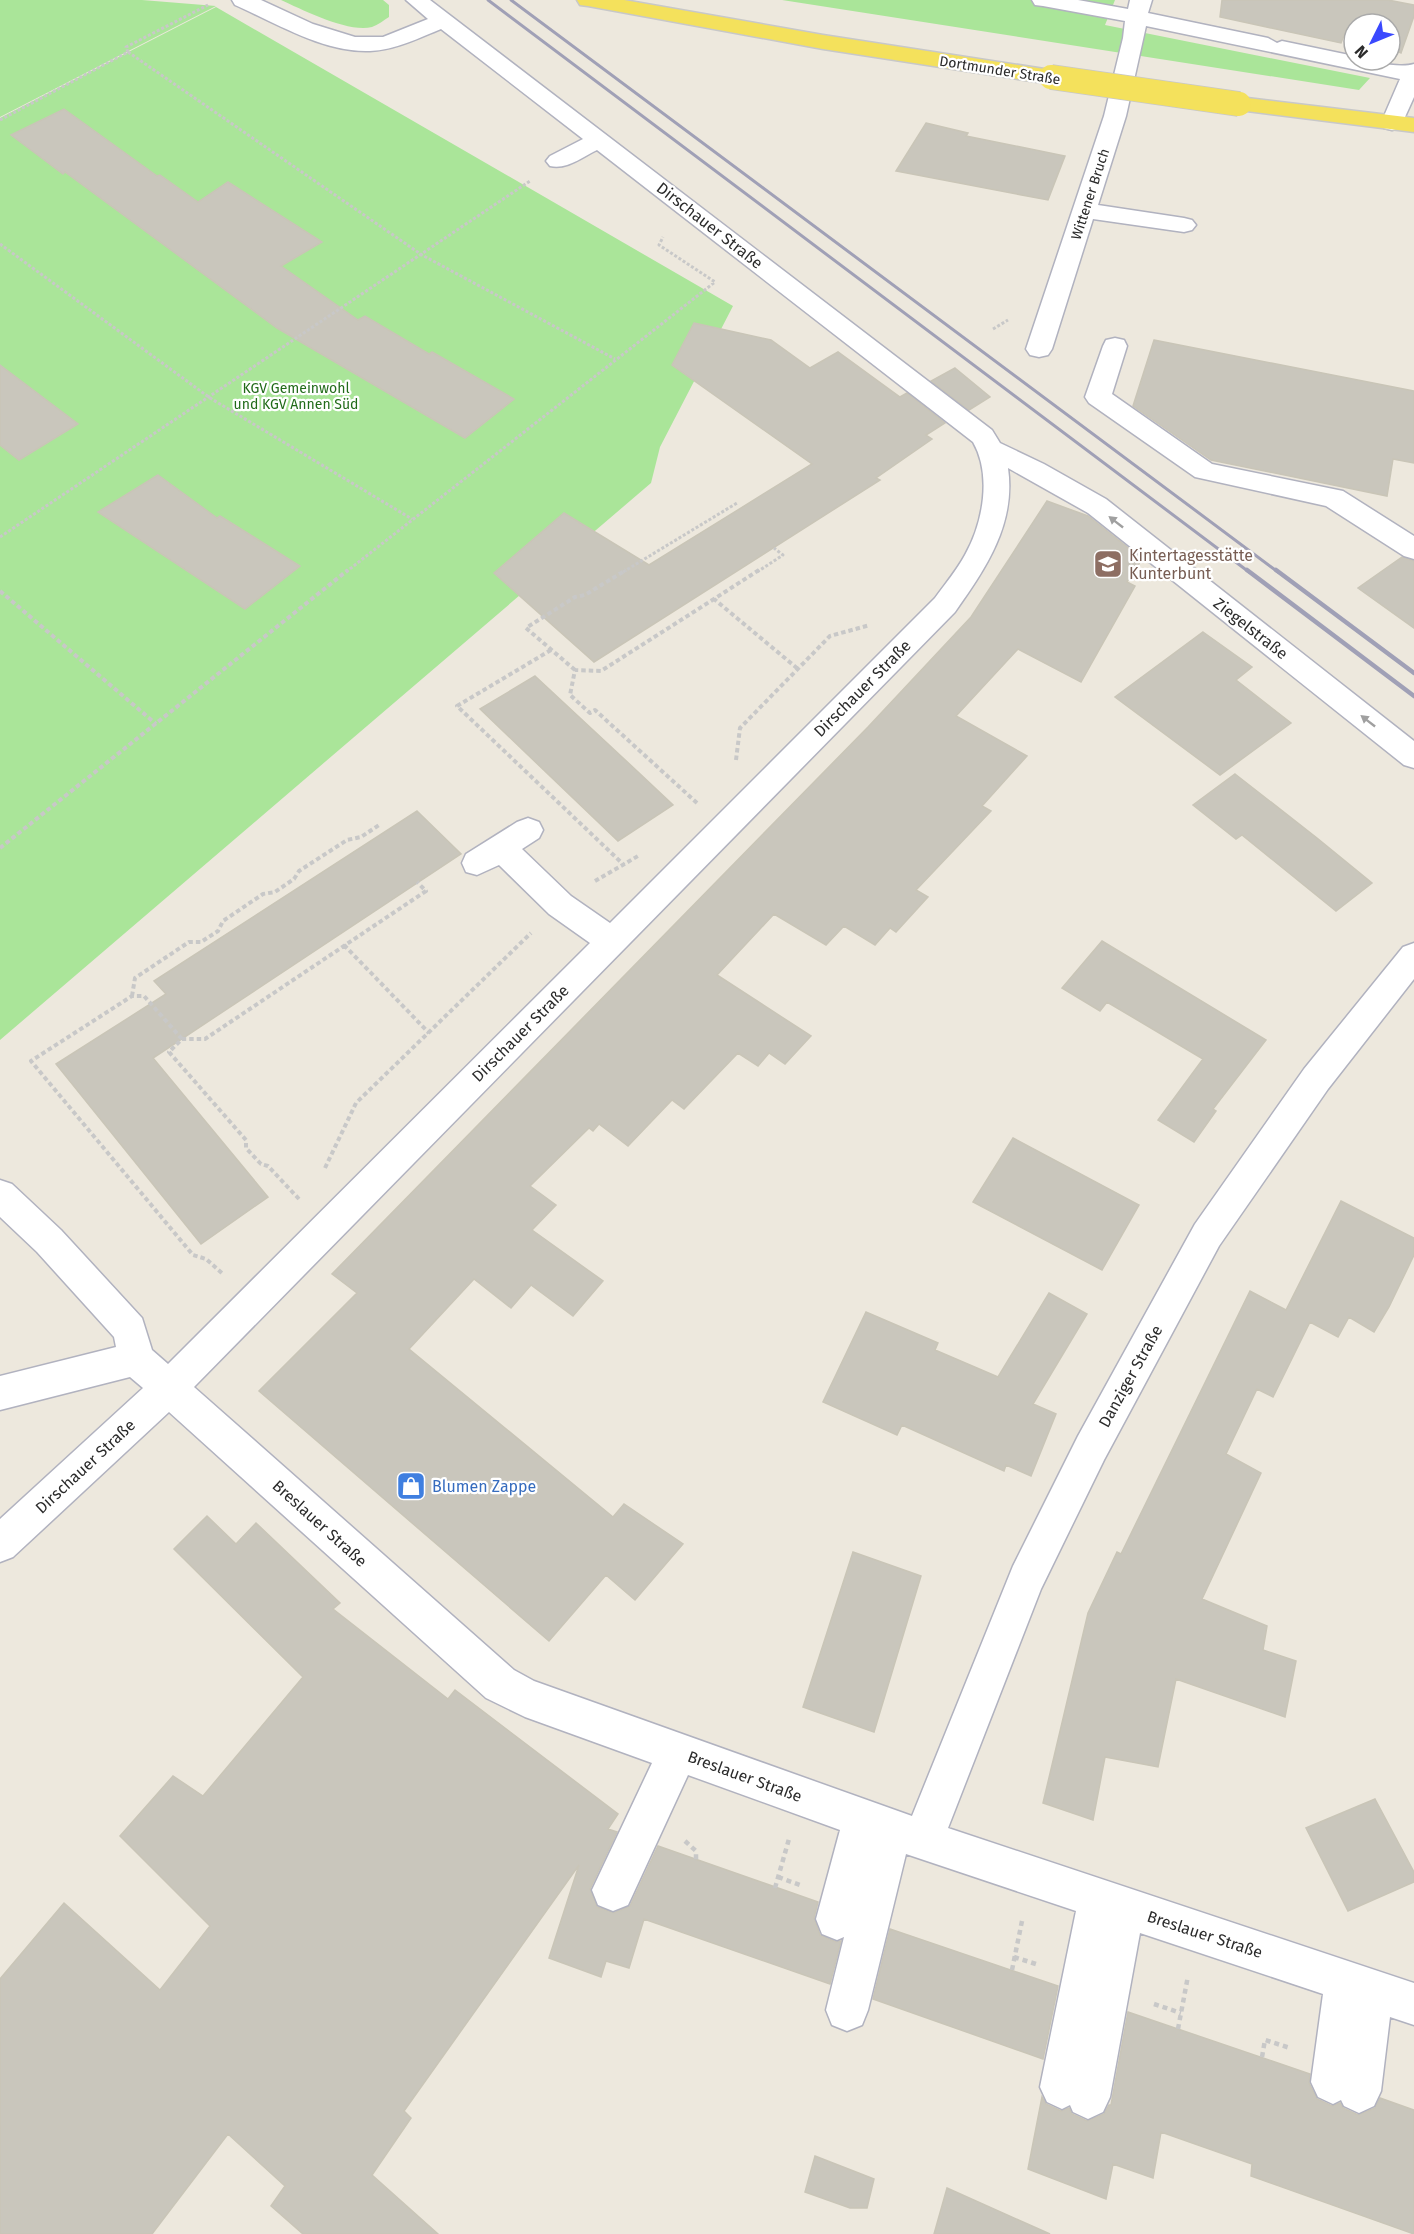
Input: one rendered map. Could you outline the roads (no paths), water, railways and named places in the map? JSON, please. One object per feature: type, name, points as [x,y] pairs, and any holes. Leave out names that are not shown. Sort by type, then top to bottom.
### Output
[{"type":"main road","name":"Dortmunder Straße","points":[[588,0],[823,42],[1051,77],[1239,104],[1403,124]]},
{"type":"street","points":[[243,0],[336,40],[368,45],[390,40],[443,20]]},
{"type":"street","name":"Dirschauer Straße","points":[[0,1544],[169,1388],[945,605],[981,551],[991,522],[996,488],[993,450],[983,436],[417,0]]},
{"type":"street","points":[[1043,0],[1414,74],[1403,124]]},
{"type":"street","name":"Wittener Bruch","points":[[1039,349],[1115,116],[1137,18]]},
{"type":"street","points":[[558,161],[598,140]]},
{"type":"street","points":[[1085,210],[1184,225]]},
{"type":"street","points":[[1115,346],[1098,397],[1204,471],[1334,498],[1414,549]]},
{"type":"street","name":"Ziegelstraße","points":[[993,450],[1035,470],[1097,506],[1414,757]]},
{"type":"street","points":[[528,830],[489,855],[612,941]]},
{"type":"street","name":"Danziger Straße","points":[[893,1829],[1026,1578],[1091,1448],[1207,1235],[1316,1079],[1414,956]]},
{"type":"street","points":[[0,1195],[48,1241],[130,1330],[136,1359],[169,1388]]},
{"type":"street","points":[[0,1393],[136,1359]]},
{"type":"street","name":"Breslauer Straße","points":[[169,1388],[500,1684],[525,1697],[893,1829],[1414,2004]]},
{"type":"street","points":[[613,1890],[678,1752]]},
{"type":"street","points":[[837,1919],[893,1829]]},
{"type":"street","points":[[847,2010],[893,1829]]},
{"type":"street","points":[[1075,2092],[1111,1903]]},
{"type":"street","points":[[1346,2086],[1359,1986]]},
{"type":"railway","points":[[488,0],[1249,572]]},
{"type":"railway","points":[[511,0],[1278,572]]},
{"type":"railway","points":[[1247,570],[1414,696]]},
{"type":"railway","points":[[1276,570],[1414,673]]},
{"type":"place","name":"Kintertagesstätte Kunterbunt","points":[[1108,564]]},
{"type":"place","name":"Blumen Zappe","points":[[411,1486]]},
{"type":"park label","name":"KGV Gemeinwohl und KGV Annen Süd","points":[[296,396]]}]
